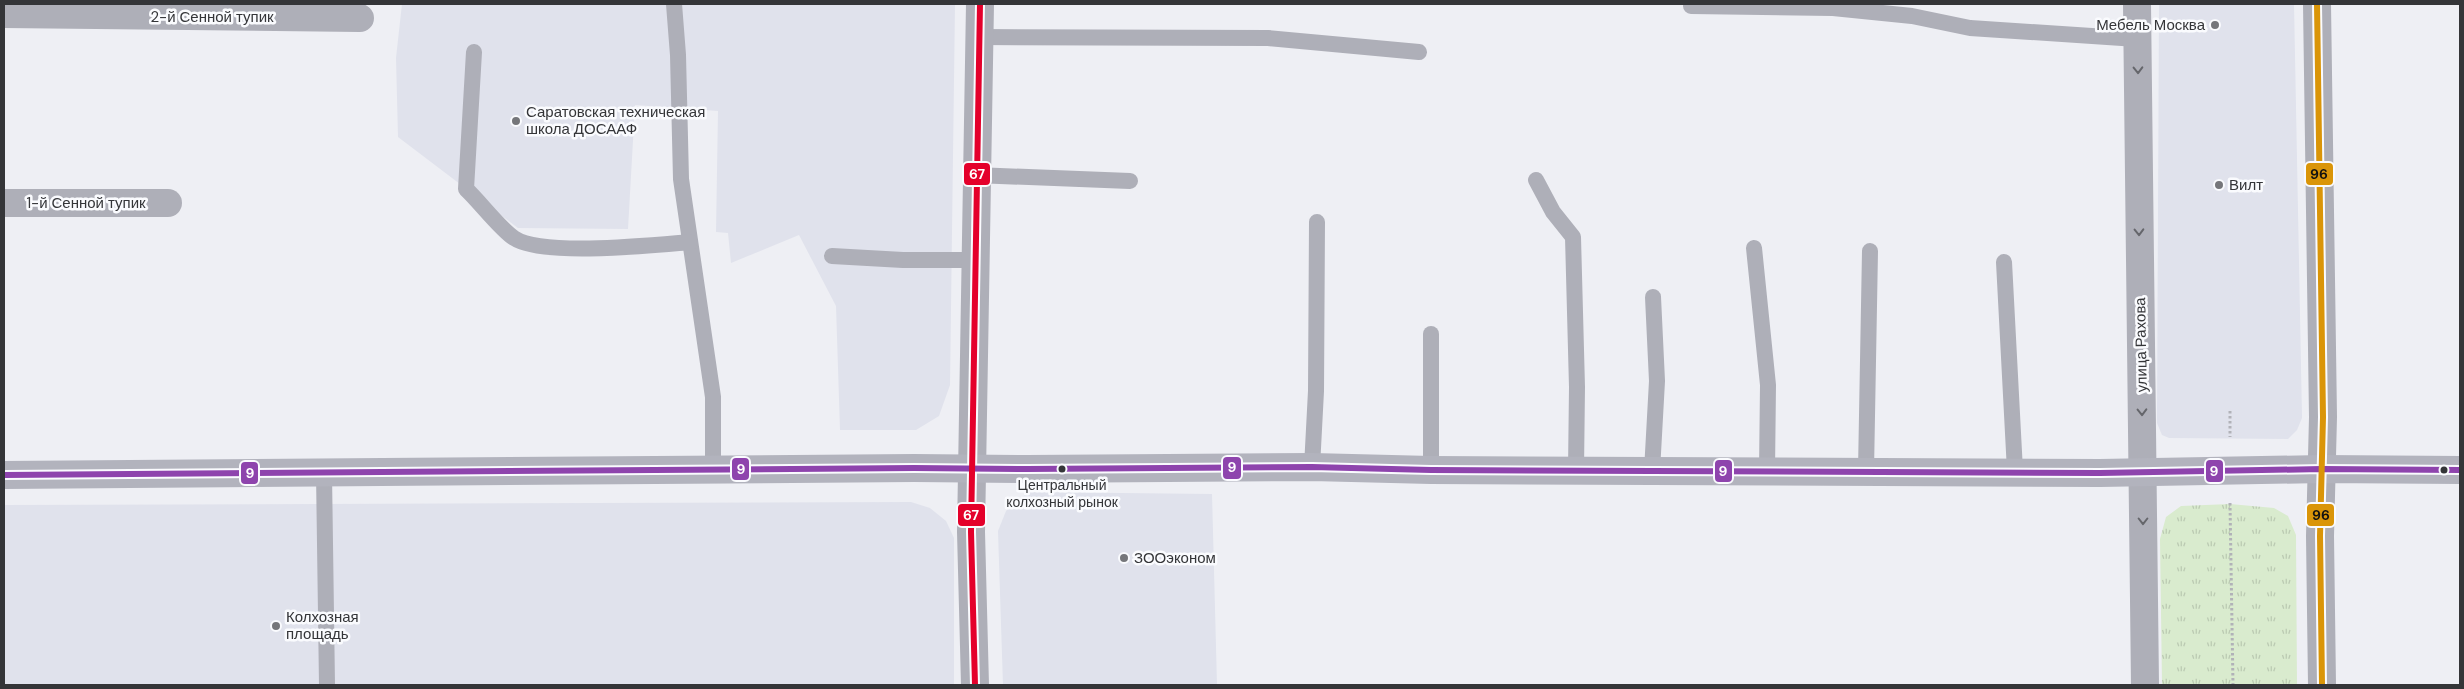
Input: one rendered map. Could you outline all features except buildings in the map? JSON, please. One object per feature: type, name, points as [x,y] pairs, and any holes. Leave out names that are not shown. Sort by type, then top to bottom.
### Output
[{"type":"main road","points":[[4,476],[1312,467],[1431,470],[1866,472],[2460,470]]},
{"type":"street","points":[[976,685],[971,532],[975,175],[980,4]]},
{"type":"street","name":"улица Рахова","points":[[2137,4],[2146,685]]},
{"type":"street","points":[[2317,4],[2322,469],[2320,536],[2322,685]]},
{"type":"street","name":"2-й Сенной тупик","points":[[4,14],[360,18]]},
{"type":"street","name":"1-й Сенной тупик","points":[[4,203],[168,203]]},
{"type":"lane","points":[[674,4],[678,55],[681,179],[713,397],[713,470]]},
{"type":"lane","points":[[1691,6],[1833,8],[1912,16],[1970,28],[2137,39]]},
{"type":"lane","points":[[979,37],[1268,38],[1419,52]]},
{"type":"lane","points":[[474,52],[466,189],[515,239],[550,248],[643,246],[690,242]]},
{"type":"lane","points":[[975,175],[1130,181]]},
{"type":"lane","points":[[1536,180],[1554,212],[1573,237],[1577,388],[1576,470]]},
{"type":"lane","points":[[1312,467],[1316,391],[1317,222]]},
{"type":"lane","points":[[1754,248],[1768,385],[1767,471]]},
{"type":"lane","points":[[1866,472],[1870,251]]},
{"type":"lane","points":[[832,256],[903,260],[975,260]]},
{"type":"lane","points":[[2004,262],[2015,471]]},
{"type":"lane","points":[[1652,471],[1657,381],[1653,296]]},
{"type":"lane","points":[[1431,334],[1431,470]]},
{"type":"lane","points":[[324,473],[327,685]]},
{"type":"path","points":[[2230,412],[2232,685]]},
{"type":"shaded area","points":[[402,4],[955,4],[950,385],[939,416],[916,430],[840,430],[836,306],[799,235],[731,263],[728,233],[716,232],[718,111],[635,105],[628,229],[518,228],[398,137],[396,58]]},
{"type":"shaded area","points":[[2159,4],[2294,4],[2302,418],[2297,430],[2288,439],[2169,438],[2162,435],[2157,423]]},
{"type":"shaded area","points":[[1031,492],[1212,494],[1217,685],[1003,685],[998,531],[1006,511],[1016,500]]},
{"type":"shaded area","name":"Колхозная площадь","points":[[911,502],[930,508],[946,521],[954,538],[954,685],[4,685],[4,505]]},
{"type":"green space","points":[[2230,504],[2274,508],[2288,516],[2296,535],[2297,685],[2162,685],[2160,539],[2166,517],[2181,506]]},
{"type":"transit line","name":"67","points":[[975,685],[971,532],[980,4]]},
{"type":"transit line","name":"96","points":[[2317,4],[2323,417],[2320,536],[2322,685]]},
{"type":"transit line","name":"9","points":[[4,475],[1312,467],[1431,470],[2100,473],[2322,469],[2460,470]]},
{"type":"place","name":"Мебель Москва","points":[[2215,25]]},
{"type":"place","name":"Саратовская техническая школа ДОСААФ","points":[[516,121]]},
{"type":"place","name":"Вилт","points":[[2219,185]]},
{"type":"place","name":"Центральный колхозный рынок","points":[[1062,469]]},
{"type":"place","name":"ЗООэконом","points":[[1124,558]]},
{"type":"place","name":"Колхозная площадь","points":[[276,626]]}]
